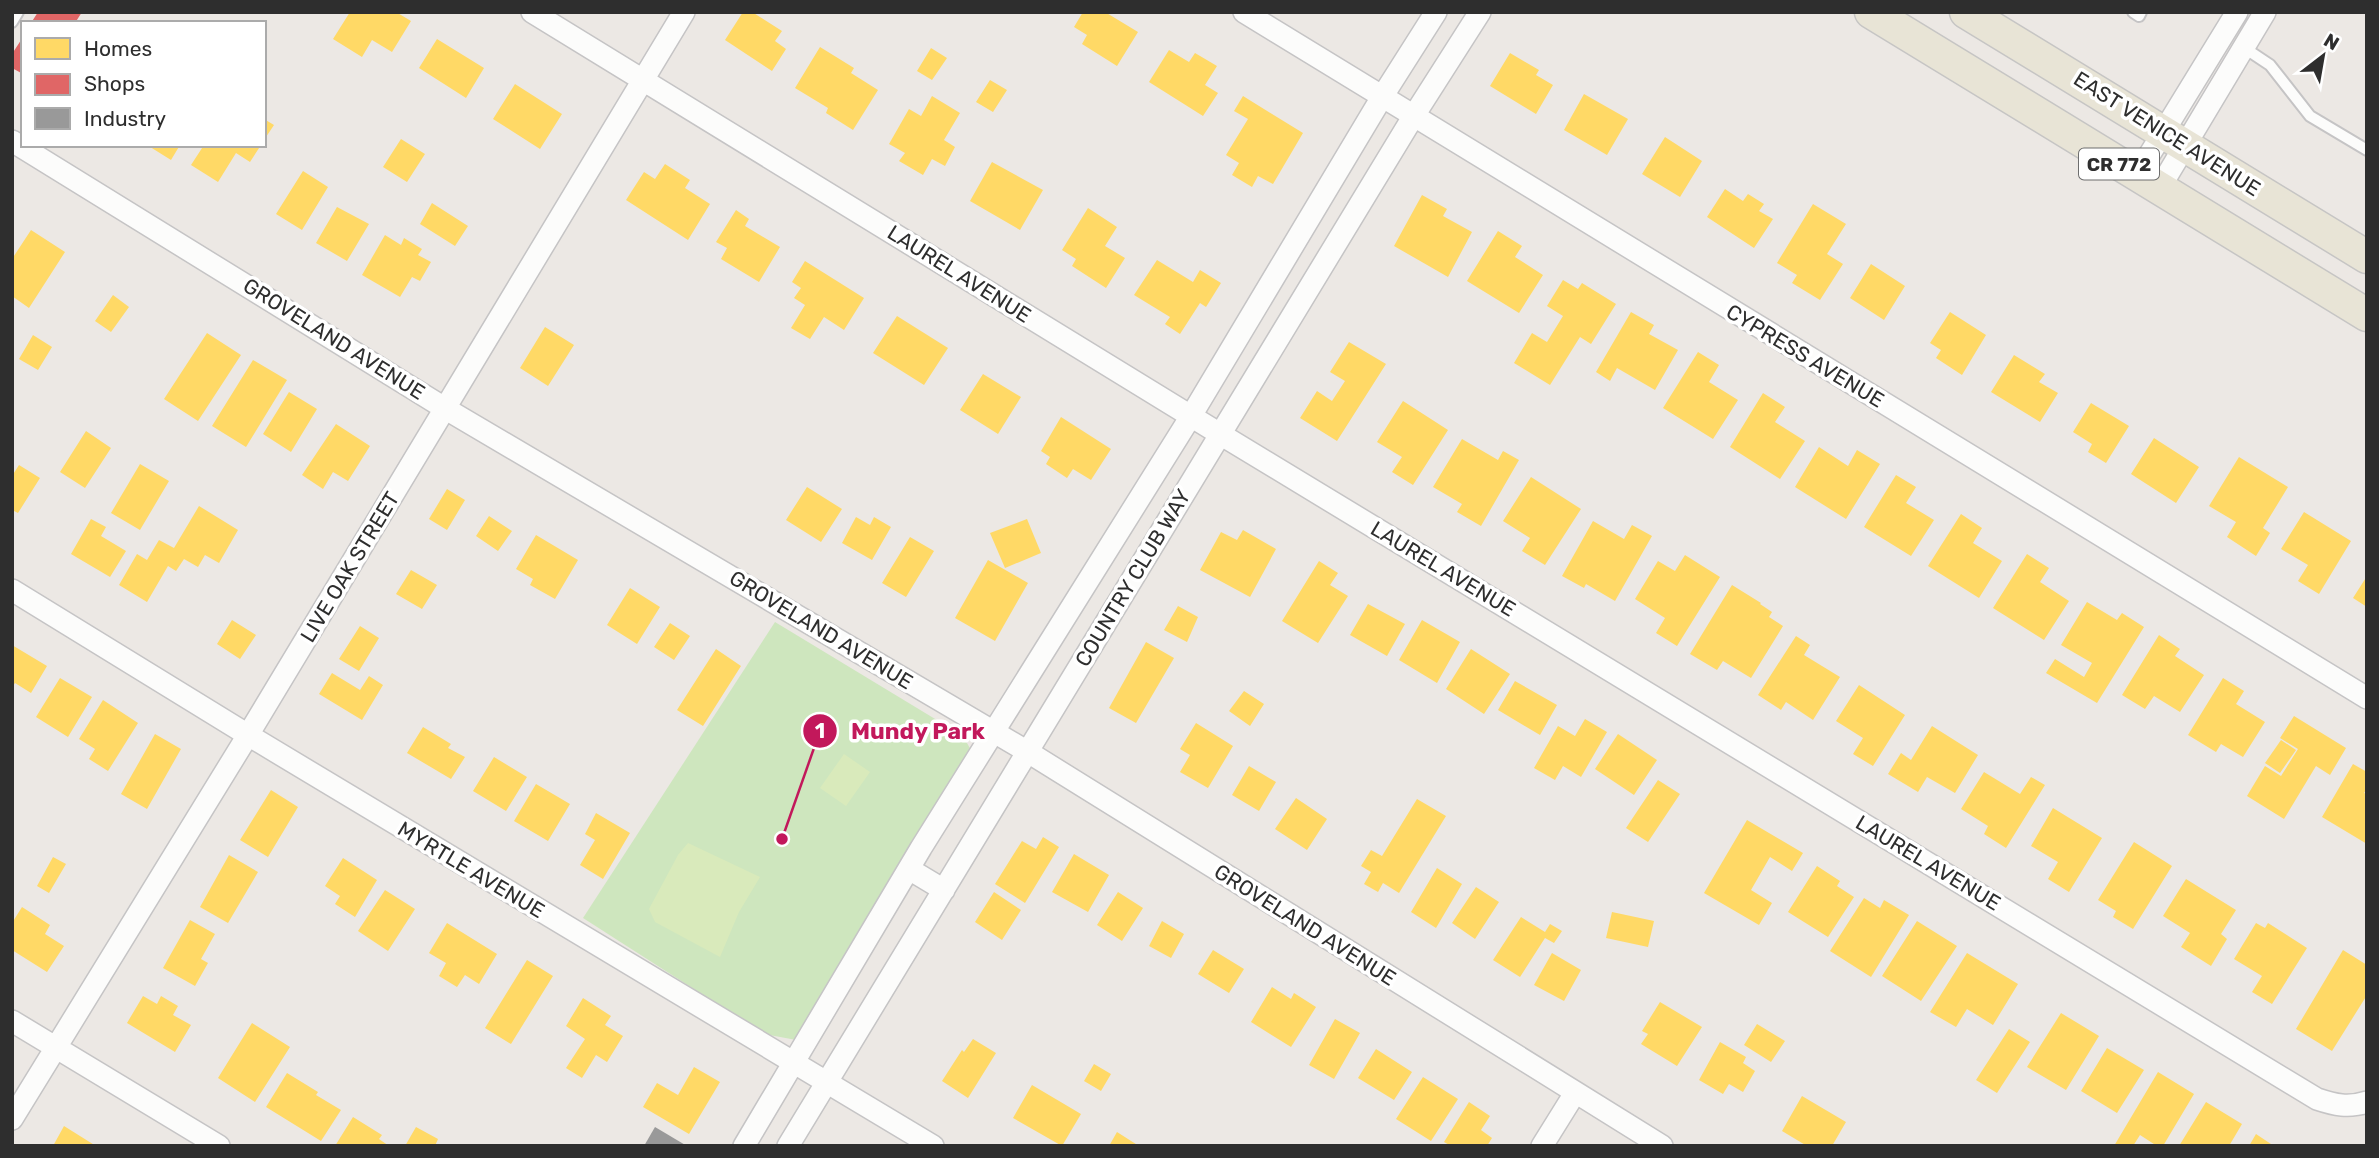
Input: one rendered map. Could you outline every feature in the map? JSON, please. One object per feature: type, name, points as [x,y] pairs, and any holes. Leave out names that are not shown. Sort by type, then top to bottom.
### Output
[{"type":"main road","name":"CR 772","points":[[1871,12],[2367,315]]},
{"type":"main road","name":"EAST VENICE AVENUE","points":[[1977,15],[2367,257]]},
{"type":"street","name":"LAUREL AVENUE","points":[[532,12],[1220,434],[2317,1099],[2336,1106],[2364,1103]]},
{"type":"street","name":"LIVE OAK STREET","points":[[12,1119],[248,735],[684,12]]},
{"type":"street","name":"CYPRESS AVENUE","points":[[1244,12],[2367,698]]},
{"type":"street","name":"COUNTRY CLUB WAY","points":[[744,1146],[993,731],[1191,416],[1436,12]]},
{"type":"street","name":"COUNTRY CLUB WAY","points":[[788,1146],[1413,117],[1480,12]]},
{"type":"street","points":[[2148,182],[2174,138],[2237,12]]},
{"type":"street","points":[[2174,138],[2243,47],[2265,12]]},
{"type":"street","name":"GROVELAND AVENUE","points":[[22,147],[446,408],[1028,752],[1662,1146]]},
{"type":"street","name":"MYRTLE AVENUE","points":[[12,590],[248,735],[933,1146]]},
{"type":"street","points":[[909,869],[944,890]]},
{"type":"street","points":[[12,1021],[219,1146]]},
{"type":"street","points":[[1542,1146],[1575,1093]]},
{"type":"lane","points":[[12,22],[18,12]]},
{"type":"lane","points":[[2133,12],[2139,16],[2141,12]]},
{"type":"lane","points":[[2243,47],[2270,65],[2310,116],[2367,150]]},
{"type":"green space","points":[[775,622],[950,728],[967,743],[976,759],[807,1042],[764,1034],[583,918]]},
{"type":"green space","points":[[844,754],[870,772],[846,806],[820,788]]},
{"type":"green space","points":[[688,843],[760,877],[739,912],[720,957],[655,922],[649,909],[678,855]]},
{"type":"building: Homes","points":[[350,12],[396,12],[411,21],[392,52],[372,40],[362,57],[333,39]]},
{"type":"building: Homes","points":[[743,12],[752,12],[782,31],[775,41],[786,49],[772,71],[725,40]]},
{"type":"building: Homes","points":[[1083,12],[1105,12],[1138,32],[1117,66],[1082,44],[1087,35],[1074,27]]},
{"type":"building: Homes","points":[[437,39],[484,68],[466,98],[419,68]]},
{"type":"building: Homes","points":[[820,47],[854,68],[851,73],[878,90],[853,130],[826,113],[828,108],[795,88]]},
{"type":"building: Homes","points":[[931,48],[947,58],[932,80],[917,71]]},
{"type":"building: Homes","points":[[1169,50],[1189,62],[1195,53],[1217,66],[1205,85],[1218,93],[1203,116],[1149,82]]},
{"type":"building: Homes","points":[[1510,53],[1539,70],[1536,75],[1553,85],[1536,114],[1490,86]]},
{"type":"building: Homes","points":[[990,80],[1007,90],[993,112],[976,102]]},
{"type":"building: Homes","points":[[515,84],[562,114],[540,149],[493,119]]},
{"type":"building: Homes","points":[[1584,94],[1628,119],[1607,155],[1564,130]]},
{"type":"building: Homes","points":[[932,96],[960,113],[944,140],[955,147],[945,166],[932,159],[923,175],[899,161],[905,153],[889,144],[909,109],[921,116]]},
{"type":"building: Homes","points":[[1243,96],[1303,133],[1273,184],[1258,176],[1252,187],[1232,175],[1239,163],[1226,155],[1248,119],[1234,111]]},
{"type":"building: Homes","points":[[266,120],[274,125],[266,137]]},
{"type":"building: Homes","points":[[1665,137],[1702,161],[1680,197],[1642,174]]},
{"type":"building: Homes","points":[[401,139],[425,154],[407,182],[383,167]]},
{"type":"building: Homes","points":[[150,147],[179,147],[171,160]]},
{"type":"building: Homes","points":[[203,147],[260,147],[250,162],[236,153],[218,182],[191,165]]},
{"type":"building: Homes","points":[[992,162],[1043,190],[1020,230],[970,201]]},
{"type":"building: Homes","points":[[665,164],[690,180],[685,188],[710,204],[688,240],[626,200],[644,172],[655,179]]},
{"type":"building: Homes","points":[[303,171],[328,187],[302,230],[276,214]]},
{"type":"building: Homes","points":[[1725,189],[1743,201],[1748,194],[1764,204],[1759,211],[1773,219],[1754,248],[1707,217]]},
{"type":"building: Homes","points":[[1422,195],[1447,209],[1443,216],[1472,232],[1448,277],[1394,246]]},
{"type":"building: Homes","points":[[432,203],[468,226],[455,246],[420,224]]},
{"type":"building: Homes","points":[[1813,204],[1846,224],[1827,254],[1843,264],[1820,300],[1792,283],[1797,275],[1777,263]]},
{"type":"building: Homes","points":[[337,207],[369,224],[347,261],[316,243]]},
{"type":"building: Homes","points":[[1088,208],[1117,227],[1105,246],[1125,258],[1106,288],[1072,266],[1076,259],[1062,250]]},
{"type":"building: Homes","points":[[736,210],[749,219],[745,226],[780,247],[759,282],[721,259],[727,248],[716,242]]},
{"type":"building: Homes","points":[[31,230],[65,252],[29,308],[12,296],[12,259]]},
{"type":"building: Homes","points":[[1498,231],[1522,246],[1515,257],[1543,275],[1519,313],[1467,281]]},
{"type":"building: Homes","points":[[385,235],[401,245],[404,238],[422,249],[418,255],[431,262],[420,281],[412,277],[400,297],[362,275]]},
{"type":"building: Homes","points":[[1157,260],[1193,282],[1200,270],[1221,283],[1206,307],[1200,303],[1180,334],[1165,324],[1170,317],[1134,295]]},
{"type":"building: Homes","points":[[805,261],[864,298],[844,330],[824,317],[810,339],[791,328],[805,305],[794,298],[801,288],[792,282]]},
{"type":"building: Homes","points":[[1871,264],[1905,286],[1884,320],[1850,298]]},
{"type":"building: Homes","points":[[1563,280],[1578,289],[1582,283],[1616,304],[1591,344],[1580,337],[1550,385],[1514,363],[1532,333],[1547,342],[1563,316],[1547,306]]},
{"type":"building: Homes","points":[[113,295],[129,307],[111,332],[95,321]]},
{"type":"building: Homes","points":[[1631,312],[1654,325],[1649,334],[1678,350],[1655,390],[1617,368],[1610,381],[1596,372]]},
{"type":"building: Homes","points":[[1950,312],[1986,335],[1962,375],[1936,358],[1941,350],[1930,343]]},
{"type":"building: Homes","points":[[897,316],[948,348],[924,385],[873,353]]},
{"type":"building: Homes","points":[[545,327],[574,345],[548,386],[520,368]]},
{"type":"building: Homes","points":[[207,333],[241,355],[198,421],[164,399]]},
{"type":"building: Homes","points":[[33,335],[52,347],[38,370],[19,359]]},
{"type":"building: Homes","points":[[1349,342],[1386,364],[1337,441],[1300,418],[1317,391],[1332,401],[1345,381],[1330,372]]},
{"type":"building: Homes","points":[[1698,352],[1719,365],[1709,382],[1738,400],[1713,439],[1663,408]]},
{"type":"building: Homes","points":[[2014,355],[2045,374],[2039,382],[2058,393],[2040,422],[1991,392]]},
{"type":"building: Homes","points":[[253,360],[287,380],[246,447],[212,426]]},
{"type":"building: Homes","points":[[983,374],[1021,397],[998,434],[960,410]]},
{"type":"building: Homes","points":[[289,392],[317,409],[291,452],[263,434]]},
{"type":"building: Homes","points":[[1763,393],[1785,407],[1775,422],[1805,441],[1780,479],[1730,447]]},
{"type":"building: Homes","points":[[1403,401],[1448,430],[1413,485],[1392,472],[1402,457],[1377,442]]},
{"type":"building: Homes","points":[[2091,403],[2129,426],[2106,463],[2088,452],[2092,444],[2073,432]]},
{"type":"building: Homes","points":[[1061,417],[1111,449],[1091,480],[1073,469],[1067,478],[1046,464],[1050,457],[1041,451]]},
{"type":"building: Homes","points":[[336,424],[370,446],[348,481],[333,472],[323,489],[302,475]]},
{"type":"building: Homes","points":[[86,431],[111,448],[85,488],[60,472]]},
{"type":"building: Homes","points":[[2154,438],[2199,467],[2176,503],[2131,474]]},
{"type":"building: Homes","points":[[1462,439],[1498,460],[1503,451],[1519,460],[1481,526],[1457,512],[1462,504],[1433,487]]},
{"type":"building: Homes","points":[[1819,447],[1848,466],[1857,450],[1880,464],[1846,519],[1795,487]]},
{"type":"building: Homes","points":[[2239,457],[2288,487],[2263,528],[2270,533],[2256,556],[2227,537],[2236,522],[2209,506]]},
{"type":"building: Homes","points":[[140,464],[169,481],[140,530],[111,513]]},
{"type":"building: Homes","points":[[19,465],[40,478],[18,513],[12,510],[12,476]]},
{"type":"building: Homes","points":[[1896,475],[1916,487],[1906,503],[1934,520],[1911,556],[1864,527]]},
{"type":"building: Homes","points":[[1531,477],[1581,509],[1545,565],[1522,551],[1530,538],[1503,521]]},
{"type":"building: Homes","points":[[807,487],[842,509],[821,542],[786,520]]},
{"type":"building: Homes","points":[[447,489],[465,500],[447,530],[429,519]]},
{"type":"building: Homes","points":[[199,506],[238,530],[219,563],[205,555],[198,567],[184,559],[176,571],[168,566],[147,602],[119,585],[137,554],[147,560],[159,540],[174,548]]},
{"type":"building: Homes","points":[[2304,512],[2351,541],[2319,594],[2298,581],[2308,565],[2281,549]]},
{"type":"building: Homes","points":[[1961,514],[1982,528],[1973,543],[2002,561],[1979,598],[1928,566]]},
{"type":"building: Homes","points":[[489,516],[512,531],[498,551],[476,536]]},
{"type":"building: Homes","points":[[856,517],[870,525],[874,517],[891,527],[872,560],[842,543]]},
{"type":"building: Homes","points":[[91,519],[106,527],[101,536],[126,551],[110,577],[71,554]]},
{"type":"building: Homes","points":[[1027,519],[1041,553],[1005,568],[990,533]]},
{"type":"building: Homes","points":[[1593,521],[1624,539],[1632,525],[1652,536],[1615,601],[1586,584],[1584,588],[1562,576]]},
{"type":"building: Homes","points":[[1243,530],[1276,549],[1250,597],[1200,570],[1221,532],[1237,540]]},
{"type":"building: Homes","points":[[536,535],[578,560],[555,599],[530,585],[533,579],[516,569]]},
{"type":"building: Homes","points":[[910,537],[934,551],[906,597],[882,583]]},
{"type":"building: Homes","points":[[2027,554],[2049,568],[2040,582],[2069,601],[2044,640],[1993,608]]},
{"type":"building: Homes","points":[[1685,555],[1720,577],[1677,646],[1656,633],[1665,618],[1635,599],[1658,561],[1675,571]]},
{"type":"building: Homes","points":[[988,560],[1028,583],[995,641],[955,618]]},
{"type":"building: Homes","points":[[1319,561],[1338,573],[1330,585],[1348,596],[1318,643],[1282,621]]},
{"type":"building: Homes","points":[[411,570],[437,585],[422,609],[396,594]]},
{"type":"building: Homes","points":[[2367,576],[2367,607],[2353,598]]},
{"type":"building: Homes","points":[[1732,585],[1761,603],[1772,612],[1769,617],[1783,626],[1751,678],[1723,661],[1717,670],[1690,654]]},
{"type":"building: Homes","points":[[630,588],[660,607],[637,644],[607,625]]},
{"type":"building: Homes","points":[[2087,602],[2117,620],[2122,613],[2144,627],[2097,703],[2046,673],[2055,659],[2084,677],[2092,663],[2061,645]]},
{"type":"building: Homes","points":[[1368,604],[1405,624],[1387,656],[1350,635]]},
{"type":"building: Homes","points":[[1178,606],[1198,617],[1187,642],[1164,630]]},
{"type":"building: Homes","points":[[232,620],[256,635],[240,659],[217,644]]},
{"type":"building: Homes","points":[[1422,620],[1460,642],[1437,683],[1399,660]]},
{"type":"building: Homes","points":[[670,623],[690,636],[674,660],[654,647]]},
{"type":"building: Homes","points":[[360,626],[379,638],[359,671],[339,659]]},
{"type":"building: Homes","points":[[2159,635],[2180,649],[2175,656],[2204,675],[2180,712],[2154,696],[2145,709],[2122,695]]},
{"type":"building: Homes","points":[[1796,636],[1810,645],[1804,655],[1840,677],[1813,720],[1786,702],[1781,710],[1758,695]]},
{"type":"building: Homes","points":[[1146,642],[1174,658],[1136,723],[1109,708]]},
{"type":"building: Homes","points":[[12,645],[47,666],[31,693],[15,683],[12,688]]},
{"type":"building: Homes","points":[[716,649],[741,666],[703,726],[677,710]]},
{"type":"building: Homes","points":[[1471,649],[1510,674],[1484,714],[1446,689]]},
{"type":"building: Homes","points":[[332,673],[360,690],[369,676],[383,685],[362,720],[319,694]]},
{"type":"building: Homes","points":[[60,678],[92,697],[68,737],[36,717]]},
{"type":"building: Homes","points":[[2223,678],[2244,691],[2236,704],[2265,722],[2243,757],[2221,744],[2216,752],[2188,735]]},
{"type":"building: Homes","points":[[1515,681],[1557,705],[1540,735],[1498,710]]},
{"type":"building: Homes","points":[[1859,685],[1905,715],[1873,766],[1853,754],[1863,738],[1836,721]]},
{"type":"building: Homes","points":[[1244,691],[1264,704],[1250,726],[1229,711]]},
{"type":"building: Homes","points":[[103,700],[138,723],[108,771],[89,759],[95,749],[79,739]]},
{"type":"building: Homes","points":[[2294,716],[2346,748],[2330,775],[2316,766],[2284,819],[2247,796],[2265,766],[2281,776],[2298,749],[2280,738]]},
{"type":"building: Homes","points":[[1585,719],[1607,732],[1581,777],[1563,766],[1555,780],[1534,768],[1558,726],[1575,736]]},
{"type":"building: Homes","points":[[1196,723],[1233,746],[1208,788],[1180,772],[1190,755],[1180,749]]},
{"type":"building: Homes","points":[[1932,726],[1978,755],[1955,793],[1927,777],[1918,792],[1888,774],[1901,753],[1911,760]]},
{"type":"building: Homes","points":[[423,727],[451,744],[448,748],[465,757],[451,779],[407,753]]},
{"type":"building: Homes","points":[[155,734],[181,749],[147,809],[121,794]]},
{"type":"building: Homes","points":[[1618,734],[1657,760],[1634,795],[1595,769]]},
{"type":"building: Homes","points":[[2281,740],[2296,750],[2280,773],[2265,763]]},
{"type":"building: Homes","points":[[494,757],[527,777],[506,811],[473,791]]},
{"type":"building: Homes","points":[[2353,764],[2367,772],[2367,789],[2364,793],[2367,794],[2367,844],[2322,817]]},
{"type":"building: Homes","points":[[1249,766],[1276,782],[1259,811],[1232,795]]},
{"type":"building: Homes","points":[[1984,772],[2020,794],[2031,777],[2045,785],[2006,848],[1984,834],[1988,826],[1961,809]]},
{"type":"building: Homes","points":[[1658,780],[1680,794],[1648,842],[1626,828]]},
{"type":"building: Homes","points":[[536,784],[570,804],[548,841],[514,821]]},
{"type":"building: Homes","points":[[271,790],[298,807],[268,857],[240,840]]},
{"type":"building: Homes","points":[[1296,798],[1327,819],[1307,850],[1275,829]]},
{"type":"building: Homes","points":[[1417,799],[1446,816],[1399,893],[1383,883],[1378,892],[1364,884],[1371,872],[1361,866],[1371,850],[1382,856]]},
{"type":"building: Homes","points":[[2053,808],[2102,838],[2069,892],[2048,879],[2058,862],[2031,846]]},
{"type":"building: Homes","points":[[596,813],[630,833],[603,879],[580,865],[595,840],[585,834]]},
{"type":"building: Homes","points":[[1747,820],[1803,853],[1792,871],[1770,857],[1751,890],[1772,903],[1759,925],[1704,893]]},
{"type":"building: Homes","points":[[1043,837],[1059,847],[1025,903],[995,884],[1022,841],[1036,849]]},
{"type":"building: Homes","points":[[2134,842],[2172,866],[2133,929],[2113,917],[2116,911],[2098,900]]},
{"type":"building: Homes","points":[[1074,854],[1109,875],[1088,912],[1052,892]]},
{"type":"building: Homes","points":[[229,855],[258,872],[228,923],[200,907]]},
{"type":"building: Homes","points":[[53,857],[66,864],[49,893],[37,886]]},
{"type":"building: Homes","points":[[343,858],[377,880],[355,917],[335,904],[340,896],[325,886]]},
{"type":"building: Homes","points":[[1817,866],[1840,881],[1837,886],[1854,897],[1828,937],[1788,912]]},
{"type":"building: Homes","points":[[1437,868],[1462,884],[1436,928],[1411,912]]},
{"type":"building: Homes","points":[[2186,879],[2236,910],[2221,934],[2227,939],[2211,966],[2181,947],[2190,933],[2163,916]]},
{"type":"building: Homes","points":[[1476,887],[1499,902],[1475,939],[1452,923]]},
{"type":"building: Homes","points":[[385,890],[415,909],[388,951],[358,931]]},
{"type":"building: Homes","points":[[994,892],[1021,910],[1002,940],[975,922]]},
{"type":"building: Homes","points":[[1118,892],[1143,908],[1122,941],[1097,925]]},
{"type":"building: Homes","points":[[1864,898],[1880,908],[1884,900],[1909,915],[1871,977],[1830,951]]},
{"type":"building: Homes","points":[[22,907],[50,925],[45,934],[64,946],[47,972],[12,950],[12,923]]},
{"type":"building: Homes","points":[[1612,912],[1654,921],[1648,947],[1606,938]]},
{"type":"building: Homes","points":[[1521,917],[1545,932],[1550,924],[1562,931],[1554,943],[1545,938],[1520,977],[1493,960]]},
{"type":"building: Homes","points":[[190,920],[215,934],[201,959],[208,963],[195,986],[163,968]]},
{"type":"building: Homes","points":[[1162,921],[1184,934],[1171,958],[1149,946]]},
{"type":"building: Homes","points":[[1917,921],[1957,946],[1921,1001],[1882,976]]},
{"type":"building: Homes","points":[[447,923],[497,954],[479,984],[465,975],[457,987],[439,976],[446,963],[429,953]]},
{"type":"building: Homes","points":[[2256,923],[2265,928],[2268,923],[2307,948],[2272,1004],[2252,992],[2262,976],[2234,959]]},
{"type":"building: Homes","points":[[1213,950],[1244,969],[1229,993],[1198,974]]},
{"type":"building: Homes","points":[[2343,950],[2367,965],[2367,995],[2332,1051],[2296,1029]]},
{"type":"building: Homes","points":[[1552,953],[1581,970],[1564,1001],[1534,985]]},
{"type":"building: Homes","points":[[1967,953],[2018,984],[1993,1025],[1967,1009],[1956,1027],[1930,1012]]},
{"type":"building: Homes","points":[[527,960],[553,976],[511,1044],[485,1028]]},
{"type":"building: Homes","points":[[1272,987],[1291,999],[1294,993],[1316,1007],[1291,1047],[1251,1022]]},
{"type":"building: Homes","points":[[143,996],[157,1004],[161,996],[178,1006],[173,1015],[191,1025],[175,1052],[127,1023]]},
{"type":"building: Homes","points":[[583,998],[611,1016],[605,1025],[623,1036],[607,1062],[596,1055],[582,1078],[566,1068],[585,1039],[566,1026]]},
{"type":"building: Homes","points":[[1660,1002],[1702,1027],[1677,1066],[1641,1044],[1648,1034],[1642,1031]]},
{"type":"building: Homes","points":[[2061,1013],[2099,1036],[2066,1090],[2027,1067]]},
{"type":"building: Homes","points":[[1335,1019],[1360,1033],[1334,1079],[1309,1065]]},
{"type":"building: Homes","points":[[252,1023],[290,1047],[255,1102],[218,1078]]},
{"type":"building: Homes","points":[[1757,1024],[1785,1041],[1771,1062],[1744,1045]]},
{"type":"building: Homes","points":[[2009,1029],[2030,1042],[1997,1093],[1976,1080]]},
{"type":"building: Homes","points":[[973,1039],[996,1053],[968,1098],[942,1081],[962,1050],[964,1052]]},
{"type":"building: Homes","points":[[1720,1042],[1746,1057],[1743,1063],[1755,1071],[1743,1092],[1729,1084],[1723,1094],[1699,1080]]},
{"type":"building: Homes","points":[[2107,1048],[2144,1070],[2117,1113],[2081,1091]]},
{"type":"building: Homes","points":[[1376,1049],[1412,1072],[1394,1100],[1358,1078]]},
{"type":"building: Homes","points":[[1094,1064],[1111,1074],[1101,1091],[1084,1081]]},
{"type":"building: Homes","points":[[694,1067],[720,1082],[689,1134],[643,1107],[657,1083],[678,1095]]},
{"type":"building: Homes","points":[[2158,1072],[2194,1094],[2163,1146],[2157,1146],[2140,1135],[2133,1146],[2114,1146]]},
{"type":"building: Homes","points":[[287,1073],[341,1110],[321,1141],[266,1107]]},
{"type":"building: Homes","points":[[1423,1077],[1458,1099],[1431,1141],[1396,1119]]},
{"type":"building: Homes","points":[[1032,1085],[1081,1114],[1062,1146],[1013,1118]]},
{"type":"building: Homes","points":[[1802,1096],[1846,1122],[1832,1146],[1807,1146],[1782,1131]]},
{"type":"building: Homes","points":[[1469,1102],[1490,1116],[1481,1130],[1492,1138],[1487,1146],[1451,1146],[1444,1142]]},
{"type":"building: Homes","points":[[2206,1102],[2242,1124],[2229,1146],[2179,1146]]},
{"type":"building: Homes","points":[[353,1117],[382,1135],[379,1139],[389,1146],[335,1146]]},
{"type":"building: Homes","points":[[64,1126],[96,1146],[53,1146]]},
{"type":"building: Homes","points":[[416,1127],[438,1139],[435,1146],[405,1146]]},
{"type":"building: Homes","points":[[1117,1132],[1139,1146],[1109,1146]]},
{"type":"building: Homes","points":[[2256,1134],[2274,1146],[2249,1146]]},
{"type":"building: Shops","points":[[38,12],[82,12],[76,21],[32,21]]},
{"type":"building: Shops","points":[[21,40],[21,73],[12,68],[12,54]]},
{"type":"building: Industry","points":[[655,1127],[687,1146],[644,1146]]},
{"type":"place","name":"Mundy Park","points":[[782,839]]}]
